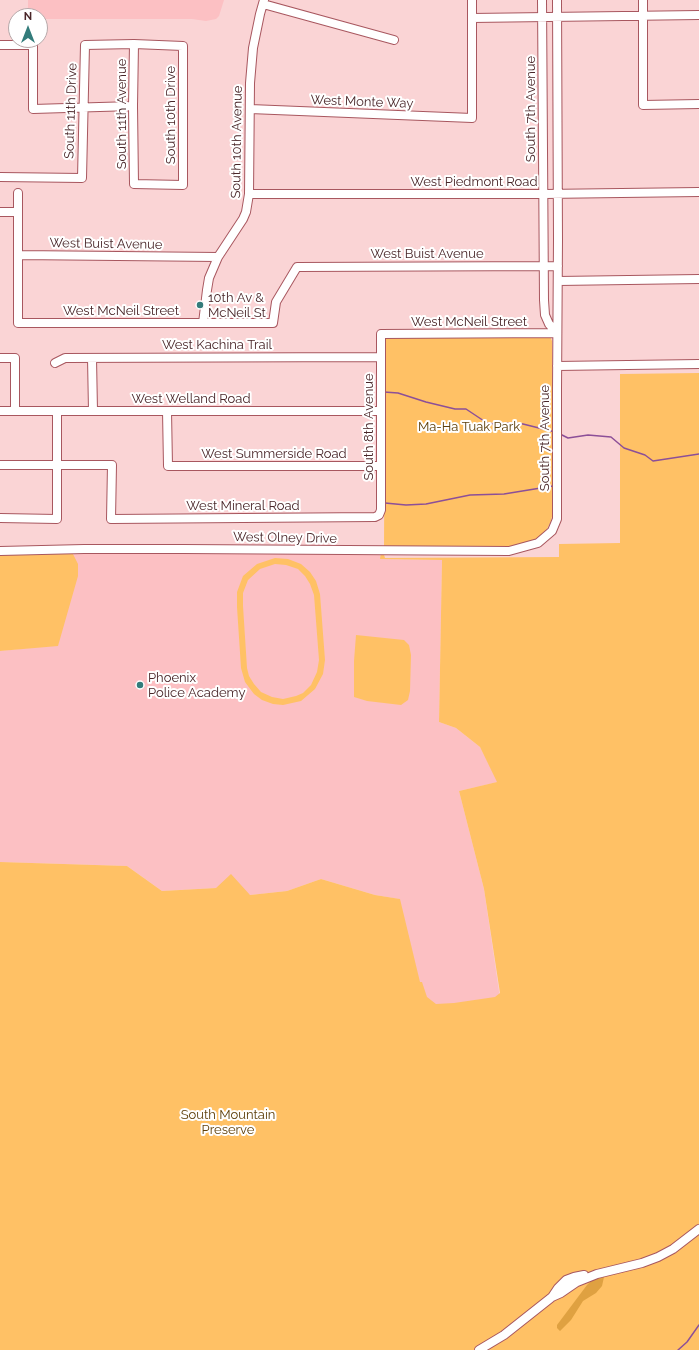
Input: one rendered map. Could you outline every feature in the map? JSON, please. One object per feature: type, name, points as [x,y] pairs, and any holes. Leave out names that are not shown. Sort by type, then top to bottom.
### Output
[{"type":"street","points":[[472,0],[472,18],[699,15]]},
{"type":"street","name":"South 7th Avenue","points":[[542,0],[544,300],[549,324],[557,333]]},
{"type":"street","name":"South 7th Avenue","points":[[557,0],[557,519]]},
{"type":"street","points":[[643,0],[642,105],[699,104]]},
{"type":"street","points":[[263,2],[394,40]]},
{"type":"street","name":"South 10th Avenue","points":[[203,323],[209,278],[218,257],[243,219],[250,194],[250,83],[253,48],[263,2]]},
{"type":"street","name":"West Monte Way","points":[[250,109],[472,118],[472,18]]},
{"type":"street","name":"South 11th Drive","points":[[0,177],[82,178],[85,45],[134,44]]},
{"type":"street","name":"South 10th Drive","points":[[134,44],[183,46],[182,185],[134,184]]},
{"type":"street","name":"South 11th Avenue","points":[[134,44],[134,184]]},
{"type":"street","points":[[0,45],[33,45],[33,109],[133,106]]},
{"type":"street","name":"West Piedmont Road","points":[[250,194],[544,194],[699,192]]},
{"type":"street","points":[[18,194],[18,255]]},
{"type":"street","points":[[0,212],[18,212]]},
{"type":"street","name":"West Buist Avenue","points":[[18,255],[218,257]]},
{"type":"street","name":"West McNeil Street","points":[[18,255],[18,323],[273,323]]},
{"type":"street","name":"West Buist Avenue","points":[[273,323],[276,302],[297,267],[558,266]]},
{"type":"street","points":[[558,281],[699,279]]},
{"type":"street","name":"West McNeil Street","points":[[381,334],[557,333]]},
{"type":"street","name":"South 8th Avenue","points":[[375,517],[379,515],[381,510],[381,334]]},
{"type":"street","name":"West Kachina Trail","points":[[55,363],[65,358],[381,357]]},
{"type":"street","points":[[0,358],[15,358],[15,411]]},
{"type":"street","points":[[92,358],[93,411]]},
{"type":"street","points":[[557,366],[699,364]]},
{"type":"street","name":"West Welland Road","points":[[0,411],[381,411]]},
{"type":"street","points":[[0,518],[57,519],[57,411]]},
{"type":"street","name":"West Summerside Road","points":[[167,411],[168,466],[381,466]]},
{"type":"street","points":[[0,465],[57,464]]},
{"type":"street","name":"West Mineral Road","points":[[57,464],[112,464],[111,518],[375,517]]},
{"type":"street","name":"West Olney Drive","points":[[0,551],[145,549],[509,551],[538,543],[552,531],[557,519]]},
{"type":"street","points":[[479,1350],[504,1335],[552,1298],[577,1282],[597,1274],[642,1263],[658,1257],[673,1249],[699,1229]]},
{"type":"shaded area","points":[[28,0],[224,0],[219,16],[216,19],[206,21],[192,19],[48,19],[48,8],[28,8]]},
{"type":"shaded area","points":[[72,552],[381,552],[381,559],[442,560],[439,722],[456,728],[480,747],[498,782],[459,791],[484,889],[500,998],[426,1009],[399,899],[375,895],[321,879],[287,891],[250,895],[216,888],[162,891],[127,866],[0,862],[0,651],[58,645]]},
{"type":"shaded area","points":[[604,1277],[602,1286],[596,1293],[583,1301],[571,1320],[560,1331],[557,1328],[557,1325],[587,1285],[592,1280]]},
{"type":"green space","name":"Ma-Ha Tuak Park","points":[[550,336],[552,341],[553,512],[551,521],[546,531],[536,540],[511,547],[384,547],[386,337]]},
{"type":"green space","name":"South Mountain Preserve","points":[[699,373],[699,1350],[0,1350],[0,862],[127,866],[162,891],[216,888],[231,874],[250,895],[287,891],[321,879],[375,895],[400,899],[420,982],[422,982],[427,997],[436,1004],[495,997],[500,993],[484,889],[459,791],[497,782],[480,747],[456,728],[439,722],[442,560],[380,559],[381,553],[72,552],[78,564],[78,576],[58,646],[0,651],[0,547],[383,551],[385,558],[559,557],[559,544],[620,543],[620,374]]},
{"type":"green space","points":[[275,558],[288,559],[301,564],[310,572],[316,581],[320,594],[325,660],[323,674],[315,689],[301,701],[283,705],[273,704],[262,700],[254,694],[245,682],[241,668],[237,592],[243,576],[257,564]],"holes":[[[275,564],[286,565],[298,569],[305,576],[314,595],[319,660],[317,672],[311,685],[303,693],[283,699],[272,697],[261,692],[249,676],[247,668],[243,593],[248,580],[260,569]]]},
{"type":"green space","points":[[356,635],[404,640],[409,645],[411,655],[410,691],[408,700],[401,705],[367,701],[354,697]]},
{"type":"waterway","points":[[384,392],[398,393],[455,409],[466,409],[487,423],[523,424],[555,432]]},
{"type":"waterway","points":[[560,434],[568,438],[588,435],[611,437],[624,448],[645,455],[653,461],[699,454]]},
{"type":"waterway","points":[[385,503],[406,505],[426,504],[470,495],[504,494],[553,486]]},
{"type":"waterway","points":[[678,1350],[687,1342],[699,1325]]},
{"type":"place","name":"10th Av & McNeil St","points":[[200,305]]},
{"type":"place","name":"Phoenix Police Academy","points":[[140,685]]}]
